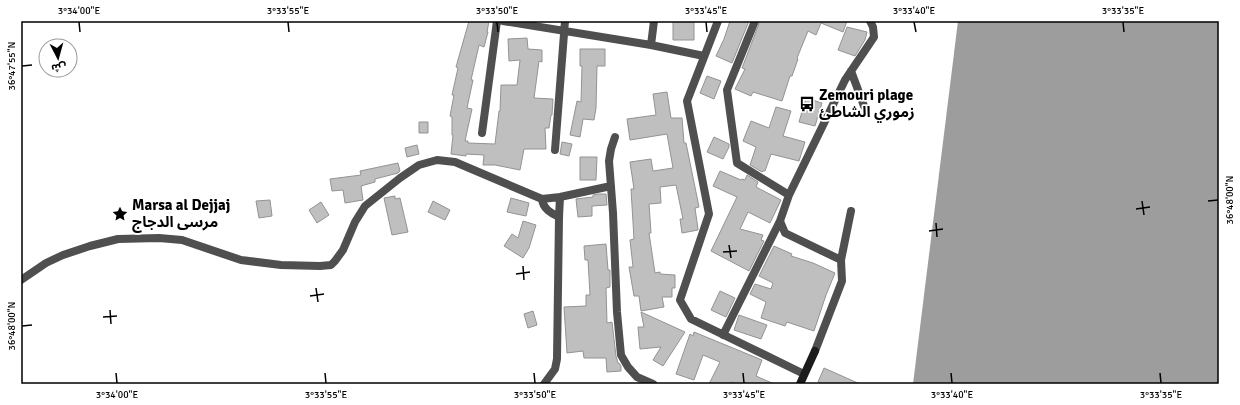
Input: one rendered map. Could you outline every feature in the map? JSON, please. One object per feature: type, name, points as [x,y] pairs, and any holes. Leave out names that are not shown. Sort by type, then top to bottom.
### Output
[{"type":"main road","points":[[800,384],[815,351]]},
{"type":"street","points":[[482,133],[497,21]]},
{"type":"street","points":[[503,21],[651,45],[704,56]]},
{"type":"street","points":[[555,150],[565,21]]},
{"type":"street","points":[[651,45],[654,21]]},
{"type":"street","points":[[718,21],[687,101],[709,214],[680,300],[691,319],[804,374]]},
{"type":"street","points":[[755,21],[727,90],[737,163],[789,195]]},
{"type":"street","points":[[723,335],[780,221],[789,195],[845,80],[874,37],[873,27],[870,21]]},
{"type":"street","points":[[851,71],[864,106]]},
{"type":"street","points":[[615,137],[610,149],[609,161],[621,355],[636,380],[653,384]]},
{"type":"street","points":[[21,280],[46,263],[63,255],[118,239],[159,238],[182,240],[241,260],[320,266],[331,264],[344,250],[355,222],[365,206],[419,165],[437,160],[455,162],[542,199],[560,197],[611,186]]},
{"type":"street","points":[[544,384],[555,369],[557,359],[560,197]]},
{"type":"street","points":[[542,199],[542,204],[548,211],[559,217]]},
{"type":"street","points":[[815,351],[842,281],[841,260],[851,211]]},
{"type":"street","points":[[780,221],[785,233],[841,260]]},
{"type":"shaded area","points":[[958,21],[1219,21],[1219,384],[913,384]]},
{"type":"building","points":[[469,21],[489,21],[484,47],[479,45],[471,80],[473,80],[467,108],[472,109],[465,141],[468,141],[468,143],[495,144],[500,111],[501,85],[517,85],[520,60],[509,61],[508,39],[527,38],[528,49],[542,50],[542,62],[539,61],[534,98],[553,99],[549,128],[545,128],[546,149],[524,149],[520,170],[495,165],[483,165],[484,155],[466,154],[466,156],[451,154],[453,135],[452,117],[450,116],[454,95],[452,95],[458,68],[456,67]]},
{"type":"building","points":[[673,21],[694,21],[694,40],[673,40]]},
{"type":"building","points":[[730,21],[749,21],[732,63],[716,56]]},
{"type":"building","points":[[760,21],[847,21],[843,32],[821,23],[816,35],[808,31],[797,58],[798,59],[792,76],[790,76],[782,101],[753,92],[751,96],[735,89],[745,69],[742,68]]},
{"type":"building","points":[[847,27],[867,32],[865,40],[855,56],[838,50]]},
{"type":"building","points":[[580,49],[605,49],[605,66],[597,66],[596,108],[594,120],[583,119],[580,137],[570,135],[577,101],[581,102],[582,66],[580,66]]},
{"type":"building","points":[[707,76],[721,81],[714,99],[700,93]]},
{"type":"building","points":[[667,92],[671,118],[682,118],[684,143],[686,143],[699,207],[695,208],[698,230],[682,233],[680,219],[683,219],[676,185],[660,187],[661,203],[649,204],[651,233],[649,233],[655,273],[660,272],[660,274],[675,275],[675,288],[672,288],[672,297],[662,297],[664,307],[641,311],[639,296],[634,296],[629,267],[633,267],[630,240],[634,239],[631,189],[634,189],[630,162],[651,159],[653,171],[673,168],[667,134],[630,140],[627,119],[656,115],[653,94]]},
{"type":"building","points":[[806,98],[822,103],[815,126],[799,122]]},
{"type":"building","points":[[776,107],[791,111],[783,136],[805,142],[799,161],[771,154],[765,171],[762,172],[750,165],[756,147],[743,141],[751,121],[769,128]]},
{"type":"building","points":[[419,122],[428,122],[428,133],[419,133]]},
{"type":"building","points":[[714,137],[729,144],[723,159],[707,152]]},
{"type":"building","points":[[562,142],[572,144],[569,156],[560,154]]},
{"type":"building","points":[[417,145],[419,154],[407,157],[405,148]]},
{"type":"building","points":[[580,157],[597,157],[596,180],[580,180]]},
{"type":"building","points":[[398,163],[400,171],[398,173],[375,179],[375,182],[361,186],[363,200],[345,203],[343,190],[332,191],[330,179],[361,175],[360,171]]},
{"type":"building","points":[[720,171],[741,180],[745,180],[747,175],[758,182],[756,187],[781,200],[770,223],[748,212],[740,229],[763,235],[761,240],[764,241],[749,271],[711,251],[737,197],[713,186]]},
{"type":"building","points":[[606,194],[607,205],[592,206],[592,216],[578,217],[576,199],[593,197],[593,195]]},
{"type":"building","points":[[395,196],[395,199],[400,198],[408,232],[392,235],[384,198]]},
{"type":"building","points":[[511,198],[529,203],[526,216],[507,212]]},
{"type":"building","points":[[270,200],[272,216],[259,218],[256,201]]},
{"type":"building","points":[[433,201],[450,210],[445,220],[428,212]]},
{"type":"building","points":[[321,202],[329,215],[317,223],[309,210]]},
{"type":"building","points":[[523,221],[536,225],[529,248],[523,258],[504,246],[512,234],[518,238]]},
{"type":"building","points":[[606,244],[608,270],[610,270],[610,287],[606,288],[607,323],[612,322],[616,356],[618,363],[621,366],[621,371],[607,372],[606,358],[584,358],[583,351],[567,353],[564,307],[586,306],[586,295],[590,295],[588,260],[585,260],[584,246]]},
{"type":"building","points":[[774,246],[792,254],[791,256],[813,263],[835,273],[814,331],[787,322],[785,326],[761,318],[766,302],[750,294],[755,284],[771,289],[773,283],[759,276]]},
{"type":"building","points":[[720,291],[735,298],[726,317],[711,310]]},
{"type":"building","points":[[533,311],[537,325],[528,328],[524,314]]},
{"type":"building","points":[[641,312],[685,332],[663,366],[653,360],[661,347],[640,349],[638,327],[644,327]]},
{"type":"building","points":[[739,315],[767,325],[761,339],[734,330]]},
{"type":"building","points":[[694,332],[762,360],[756,376],[774,384],[738,384],[731,382],[730,384],[709,384],[720,362],[703,355],[694,380],[676,374],[690,334],[693,336]]},
{"type":"building","points":[[824,368],[860,384],[824,384],[818,382]]},
{"type":"place","name":"Zemouri plage زموري الشاطئ","points":[[807,104]]},
{"type":"place","name":"Marsa al Dejjaj مرسى الدجاج","points":[[120,214]]}]
